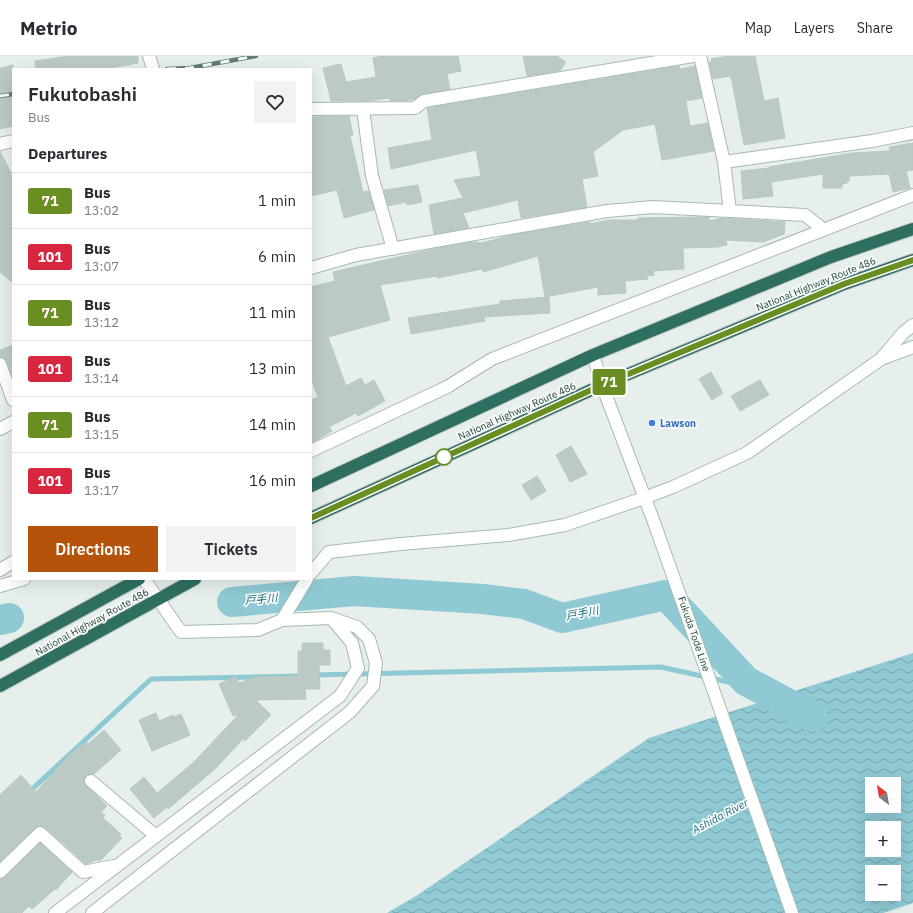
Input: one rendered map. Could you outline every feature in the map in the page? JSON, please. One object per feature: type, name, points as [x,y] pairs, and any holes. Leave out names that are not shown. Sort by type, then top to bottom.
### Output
[{"type":"highway","name":"National Highway Route 486","points":[[312,486],[593,355],[831,258],[913,229]]},
{"type":"highway","name":"National Highway Route 486","points":[[312,518],[602,385],[844,284],[913,260]]},
{"type":"highway","name":"National Highway Route 486","points":[[0,656],[136,580]]},
{"type":"highway","name":"National Highway Route 486","points":[[0,686],[193,580]]},
{"type":"street","points":[[149,56],[153,68]]},
{"type":"street","points":[[312,109],[415,108],[424,101],[693,56]]},
{"type":"street","points":[[700,56],[724,162],[730,211]]},
{"type":"street","points":[[363,109],[372,176],[393,249]]},
{"type":"street","points":[[724,162],[872,142],[913,133]]},
{"type":"street","points":[[0,144],[12,141]]},
{"type":"street","points":[[312,451],[447,387],[492,359],[821,230],[913,196]]},
{"type":"street","points":[[312,268],[356,256],[393,249],[607,212],[653,207],[805,215],[819,226],[821,230]]},
{"type":"street","points":[[881,359],[903,333],[913,325]]},
{"type":"street","points":[[312,572],[329,552],[508,535],[565,525],[644,498],[673,487],[747,453],[881,359],[913,347]]},
{"type":"street","name":"Fukuda Tode Line","points":[[593,355],[602,385],[655,525],[792,913]]},
{"type":"street","points":[[0,364],[12,397]]},
{"type":"street","points":[[0,430],[12,423]]},
{"type":"street","points":[[0,570],[12,563]]},
{"type":"street","points":[[0,586],[21,580]]},
{"type":"street","points":[[92,913],[350,712],[373,686],[376,662],[369,639],[357,627],[331,618],[282,620],[258,630],[181,632],[145,580]]},
{"type":"street","points":[[282,620],[306,580]]},
{"type":"street","points":[[55,913],[340,696],[358,668],[352,642],[331,618]]},
{"type":"street","points":[[92,781],[156,836]]},
{"type":"street","points":[[0,872],[40,834],[83,872],[117,866]]},
{"type":"water","name":"Ashida River","points":[[913,653],[913,903],[883,913],[387,913],[416,896],[649,738]]},
{"type":"building","points":[[69,56],[138,56],[138,63],[110,68],[36,68],[35,61]]},
{"type":"building","points":[[382,56],[458,56],[461,71],[447,74],[450,89],[423,94],[415,99],[403,101],[391,101],[388,98],[369,101],[331,101],[323,68],[341,64],[346,82],[376,77],[373,58]]},
{"type":"building","points":[[523,56],[557,56],[566,62],[560,71],[527,76]]},
{"type":"building","points":[[729,56],[755,56],[764,101],[778,98],[785,138],[744,145],[730,76],[713,79],[709,62],[712,62],[711,59]]},
{"type":"building","points":[[13,65],[12,126],[0,129],[0,68]]},
{"type":"building","points":[[679,66],[680,69],[695,66],[702,98],[686,101],[690,126],[708,123],[714,151],[662,160],[655,124],[623,130],[593,152],[598,176],[582,179],[587,207],[521,218],[518,200],[463,213],[469,228],[434,234],[429,205],[463,198],[454,180],[481,176],[476,150],[391,169],[388,148],[432,140],[427,108]]},
{"type":"building","points":[[349,116],[353,135],[350,136],[363,192],[369,191],[374,210],[344,218],[337,190],[312,196],[312,117]]},
{"type":"building","points":[[913,143],[913,170],[906,171],[910,188],[893,192],[889,174],[849,176],[849,181],[842,184],[842,188],[823,188],[823,174],[771,182],[773,196],[743,199],[741,171],[769,168],[852,153],[890,151],[889,147]]},
{"type":"building","points":[[0,151],[12,175],[12,282],[0,272]]},
{"type":"building","points":[[418,185],[422,202],[407,205],[406,202],[388,206],[384,190]]},
{"type":"building","points":[[709,217],[709,221],[723,218],[785,222],[784,234],[763,242],[726,240],[727,245],[718,247],[683,248],[684,269],[653,271],[654,275],[647,276],[648,279],[625,281],[626,293],[598,295],[598,287],[545,297],[538,256],[483,272],[482,269],[438,278],[437,276],[380,285],[390,320],[328,337],[346,386],[361,378],[365,385],[374,380],[385,401],[358,416],[356,413],[329,427],[332,431],[312,442],[312,400],[318,397],[312,381],[312,287],[335,281],[333,272],[437,248],[474,242],[482,243],[511,235],[590,222],[590,224],[609,220],[638,220],[638,218]]},
{"type":"building","points":[[549,297],[550,313],[484,317],[485,321],[411,334],[408,318],[500,304],[500,301]]},
{"type":"building","points":[[12,345],[12,375],[7,361],[0,357],[0,350]]},
{"type":"building","points":[[711,372],[723,393],[712,400],[699,379]]},
{"type":"building","points":[[760,380],[769,395],[740,411],[731,396]]},
{"type":"building","points":[[571,446],[587,474],[570,482],[556,455]]},
{"type":"building","points":[[537,476],[546,491],[531,500],[522,485]]},
{"type":"building","points":[[302,643],[323,643],[323,650],[330,650],[330,665],[319,665],[320,689],[305,689],[306,699],[256,700],[271,715],[245,741],[243,739],[215,769],[168,809],[167,807],[154,818],[130,789],[144,777],[157,793],[194,762],[239,714],[233,716],[219,684],[236,676],[239,683],[255,677],[298,676],[298,651],[302,651]]},
{"type":"building","points":[[156,713],[159,721],[173,715],[174,717],[181,714],[190,735],[152,751],[139,720]]},
{"type":"building","points":[[104,730],[121,750],[94,774],[86,776],[84,783],[107,806],[101,812],[105,815],[103,818],[121,834],[119,836],[122,838],[100,861],[97,860],[86,864],[45,827],[38,826],[0,862],[0,795],[21,775],[36,792],[68,756],[86,742],[88,744]]},
{"type":"building","points":[[40,843],[72,872],[56,890],[55,889],[32,909],[29,906],[22,913],[0,913],[0,879],[5,877]]},
{"type":"waterway","name":"戸手川","points":[[232,602],[354,591],[483,599],[524,604],[562,618],[666,595],[746,681],[813,717]]},
{"type":"waterway","name":"戸手川","points":[[0,620],[9,618]]},
{"type":"waterway","points":[[313,675],[661,667],[742,685],[777,702]]},
{"type":"waterway","points":[[29,792],[151,679],[305,676]]},
{"type":"railway","points":[[190,68],[256,56]]},
{"type":"railway","points":[[0,96],[12,94]]},
{"type":"bus line","name":"71","points":[[312,518],[602,385],[844,284],[913,260]]},
{"type":"place","name":"Lawson","points":[[652,423]]}]
